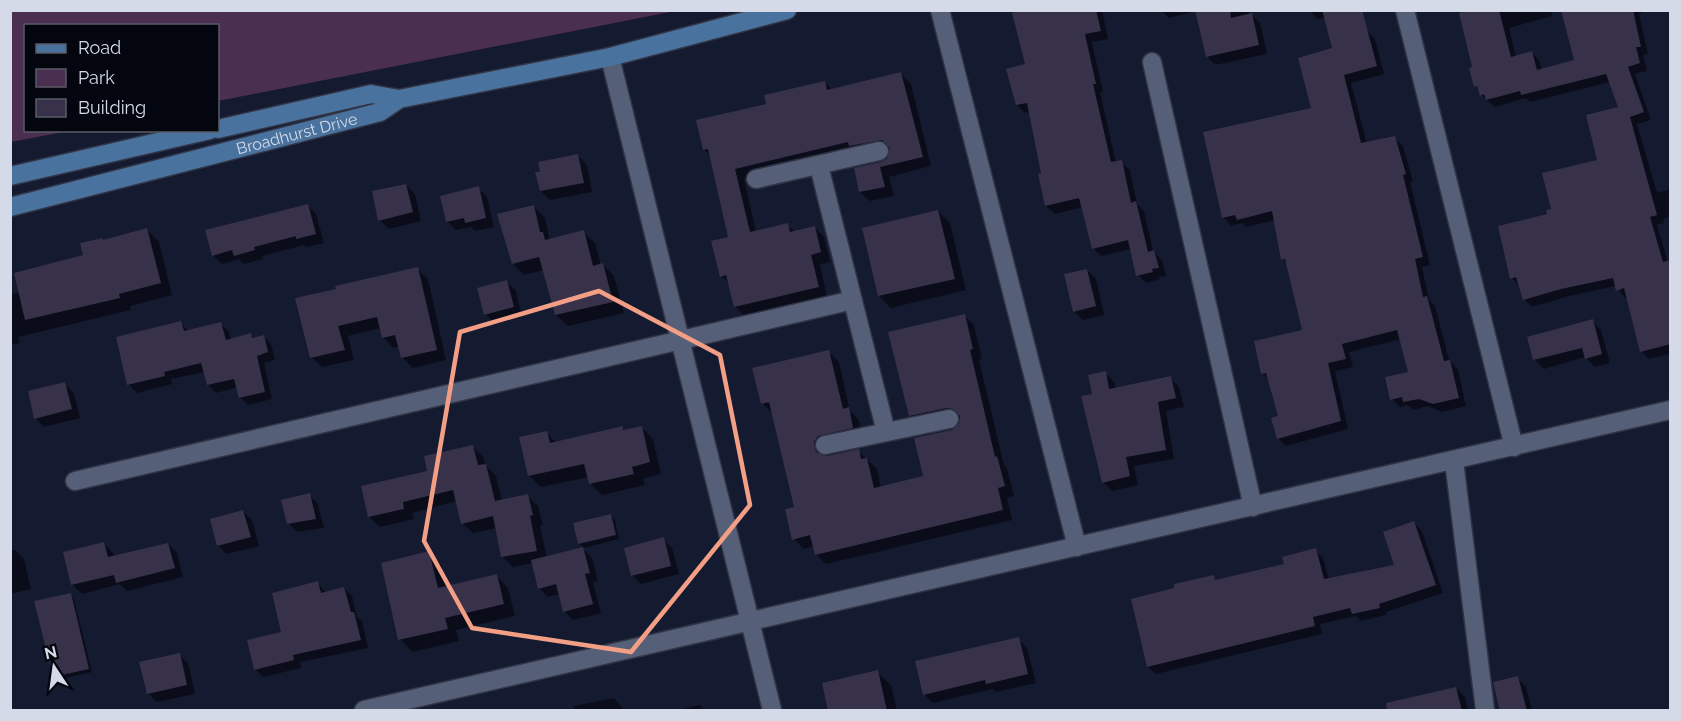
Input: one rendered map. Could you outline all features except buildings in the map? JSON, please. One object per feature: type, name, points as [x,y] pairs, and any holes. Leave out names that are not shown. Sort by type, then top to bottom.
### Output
[{"type":"street","points":[[399,99],[610,57],[787,10]]},
{"type":"street","points":[[940,10],[1077,547]]},
{"type":"street","points":[[1406,10],[1514,447]]},
{"type":"street","points":[[610,57],[772,711]]},
{"type":"street","points":[[1152,62],[1253,507]]},
{"type":"street","name":"Broadhurst Drive","points":[[219,129],[371,94],[399,99]]},
{"type":"street","name":"Broadhurst Drive","points":[[10,207],[380,112],[399,99]]},
{"type":"street","points":[[10,176],[201,132]]},
{"type":"street","points":[[756,180],[879,151]]},
{"type":"street","points":[[819,166],[886,432]]},
{"type":"street","points":[[75,481],[853,300]]},
{"type":"street","points":[[363,711],[1671,410]]},
{"type":"street","points":[[825,445],[949,419]]},
{"type":"street","points":[[1454,461],[1485,711]]},
{"type":"highlighted area","points":[[599,291],[720,355],[750,505],[631,652],[472,628],[424,541],[460,332]]},
{"type":"green space","points":[[11,10],[675,10],[219,101],[219,24],[24,24],[24,132],[64,132],[11,142]]}]
